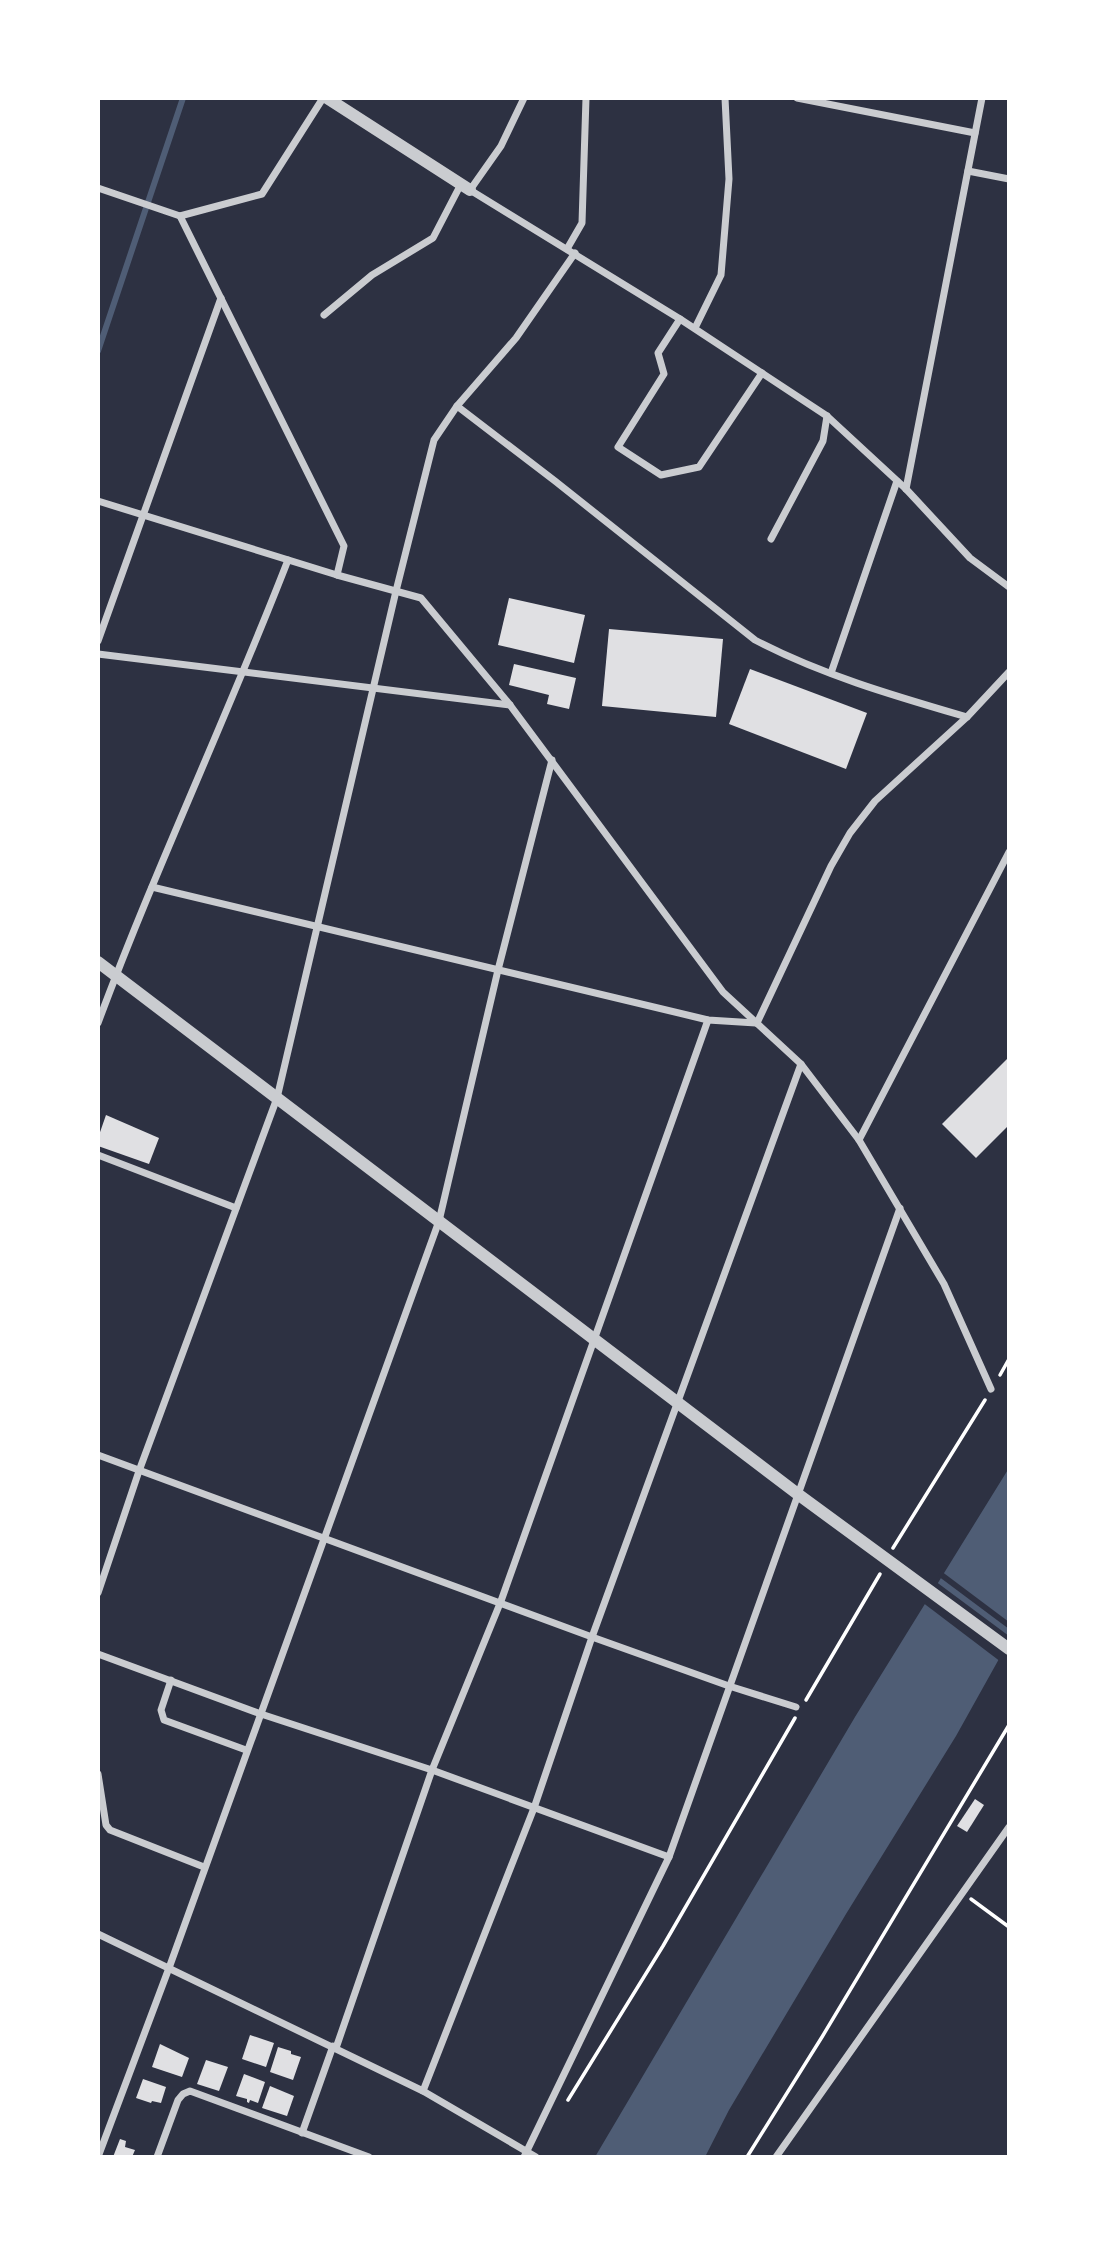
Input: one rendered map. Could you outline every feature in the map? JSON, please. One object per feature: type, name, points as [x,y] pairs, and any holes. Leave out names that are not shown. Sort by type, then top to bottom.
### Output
[{"type":"street","points":[[98,188],[180,216],[262,194],[325,98],[695,328],[827,416],[906,489],[970,558],[1009,587]]},
{"type":"street","points":[[324,315],[372,275],[433,238],[465,187],[501,146],[524,98]]},
{"type":"street","points":[[98,1593],[139,1471],[277,1098],[434,440],[457,406],[516,338],[571,251],[582,223],[586,98]]},
{"type":"street","points":[[695,328],[721,275],[729,179],[726,98]]},
{"type":"street","points":[[797,98],[975,133]]},
{"type":"street","points":[[906,489],[982,98]]},
{"type":"street","points":[[968,171],[1009,179]]},
{"type":"street","points":[[180,216],[344,546],[337,575]]},
{"type":"street","points":[[98,641],[221,298]]},
{"type":"street","points":[[680,319],[658,353],[664,374],[618,447],[661,475],[699,467],[762,373]]},
{"type":"street","points":[[457,406],[755,640],[784,656],[967,718]]},
{"type":"street","points":[[771,539],[823,441],[827,416]]},
{"type":"street","points":[[831,673],[897,481]]},
{"type":"street","points":[[98,501],[337,575],[421,598],[510,705],[723,992],[801,1065],[859,1140],[944,1284],[991,1389]]},
{"type":"street","points":[[98,1023],[152,887],[245,672],[288,560]]},
{"type":"street","points":[[98,654],[510,705]]},
{"type":"street","points":[[757,1023],[831,866],[850,833],[875,802],[967,718],[1009,672]]},
{"type":"street","points":[[98,2157],[439,1221],[498,970],[552,760]]},
{"type":"street","points":[[859,1140],[1009,852]]},
{"type":"street","points":[[152,887],[708,1020],[757,1023]]},
{"type":"street","points":[[98,962],[799,1495],[1009,1649]]},
{"type":"street","points":[[302,2133],[432,1770],[500,1601],[708,1020]]},
{"type":"street","points":[[423,2091],[534,1808],[592,1637],[801,1065]]},
{"type":"street","points":[[98,1154],[236,1208]]},
{"type":"street","points":[[525,2154],[669,1857],[900,1208]]},
{"type":"street","points":[[98,1455],[729,1686],[800,1705]]},
{"type":"street","points":[[98,1654],[261,1714],[432,1770],[669,1857]]},
{"type":"street","points":[[171,1681],[160,1710],[164,1720],[247,1750]]},
{"type":"street","points":[[98,1774],[106,1825],[110,1830],[204,1867]]},
{"type":"street","points":[[776,2157],[1009,1827]]},
{"type":"street","points":[[98,1934],[423,2091],[525,2154],[536,2157]]},
{"type":"street","points":[[157,2157],[178,2100],[190,2091],[369,2157]]},
{"type":"path","points":[[800,1705],[891,1563],[896,1541],[1009,1359]]},
{"type":"path","points":[[567,2101],[663,1946],[797,1716]]},
{"type":"path","points":[[747,2157],[835,2016],[1009,1725]]},
{"type":"path","points":[[962,1893],[1009,1927]]},
{"type":"water","points":[[1009,1468],[1009,1641],[956,1736],[729,2110],[705,2157],[595,2157],[855,1717]]},
{"type":"pier","points":[[941,1571],[1009,1622],[1009,1629],[938,1576]]},
{"type":"pier","points":[[935,1581],[1009,1636],[1009,1648],[1001,1662],[922,1602]]},
{"type":"building","points":[[509,598],[585,615],[574,663],[498,645]]},
{"type":"building","points":[[609,629],[723,639],[716,717],[602,706]]},
{"type":"building","points":[[514,664],[576,678],[569,709],[547,704],[549,695],[509,685]]},
{"type":"building","points":[[750,669],[867,713],[846,769],[729,724]]},
{"type":"building","points":[[1009,1057],[1009,1125],[976,1158],[942,1124]]},
{"type":"building","points":[[106,1115],[159,1138],[149,1164],[98,1146]]},
{"type":"building","points":[[975,1799],[984,1805],[967,1832],[957,1826]]},
{"type":"building","points":[[250,2035],[274,2043],[266,2067],[242,2059]]},
{"type":"building","points":[[160,2044],[189,2058],[182,2077],[152,2067]]},
{"type":"building","points":[[278,2047],[301,2057],[293,2080],[270,2072]]},
{"type":"building","points":[[206,2060],[228,2067],[219,2091],[197,2084]]},
{"type":"building","points":[[244,2074],[265,2082],[258,2103],[250,2100],[249,2103],[247,2099],[236,2096]]},
{"type":"building","points":[[143,2079],[166,2087],[161,2103],[136,2098]]},
{"type":"building","points":[[270,2086],[294,2096],[287,2116],[262,2108]]},
{"type":"building","points":[[120,2139],[126,2141],[125,2147],[135,2150],[132,2157],[113,2157]]},
{"type":"waterway","points":[[98,351],[183,98]]}]
